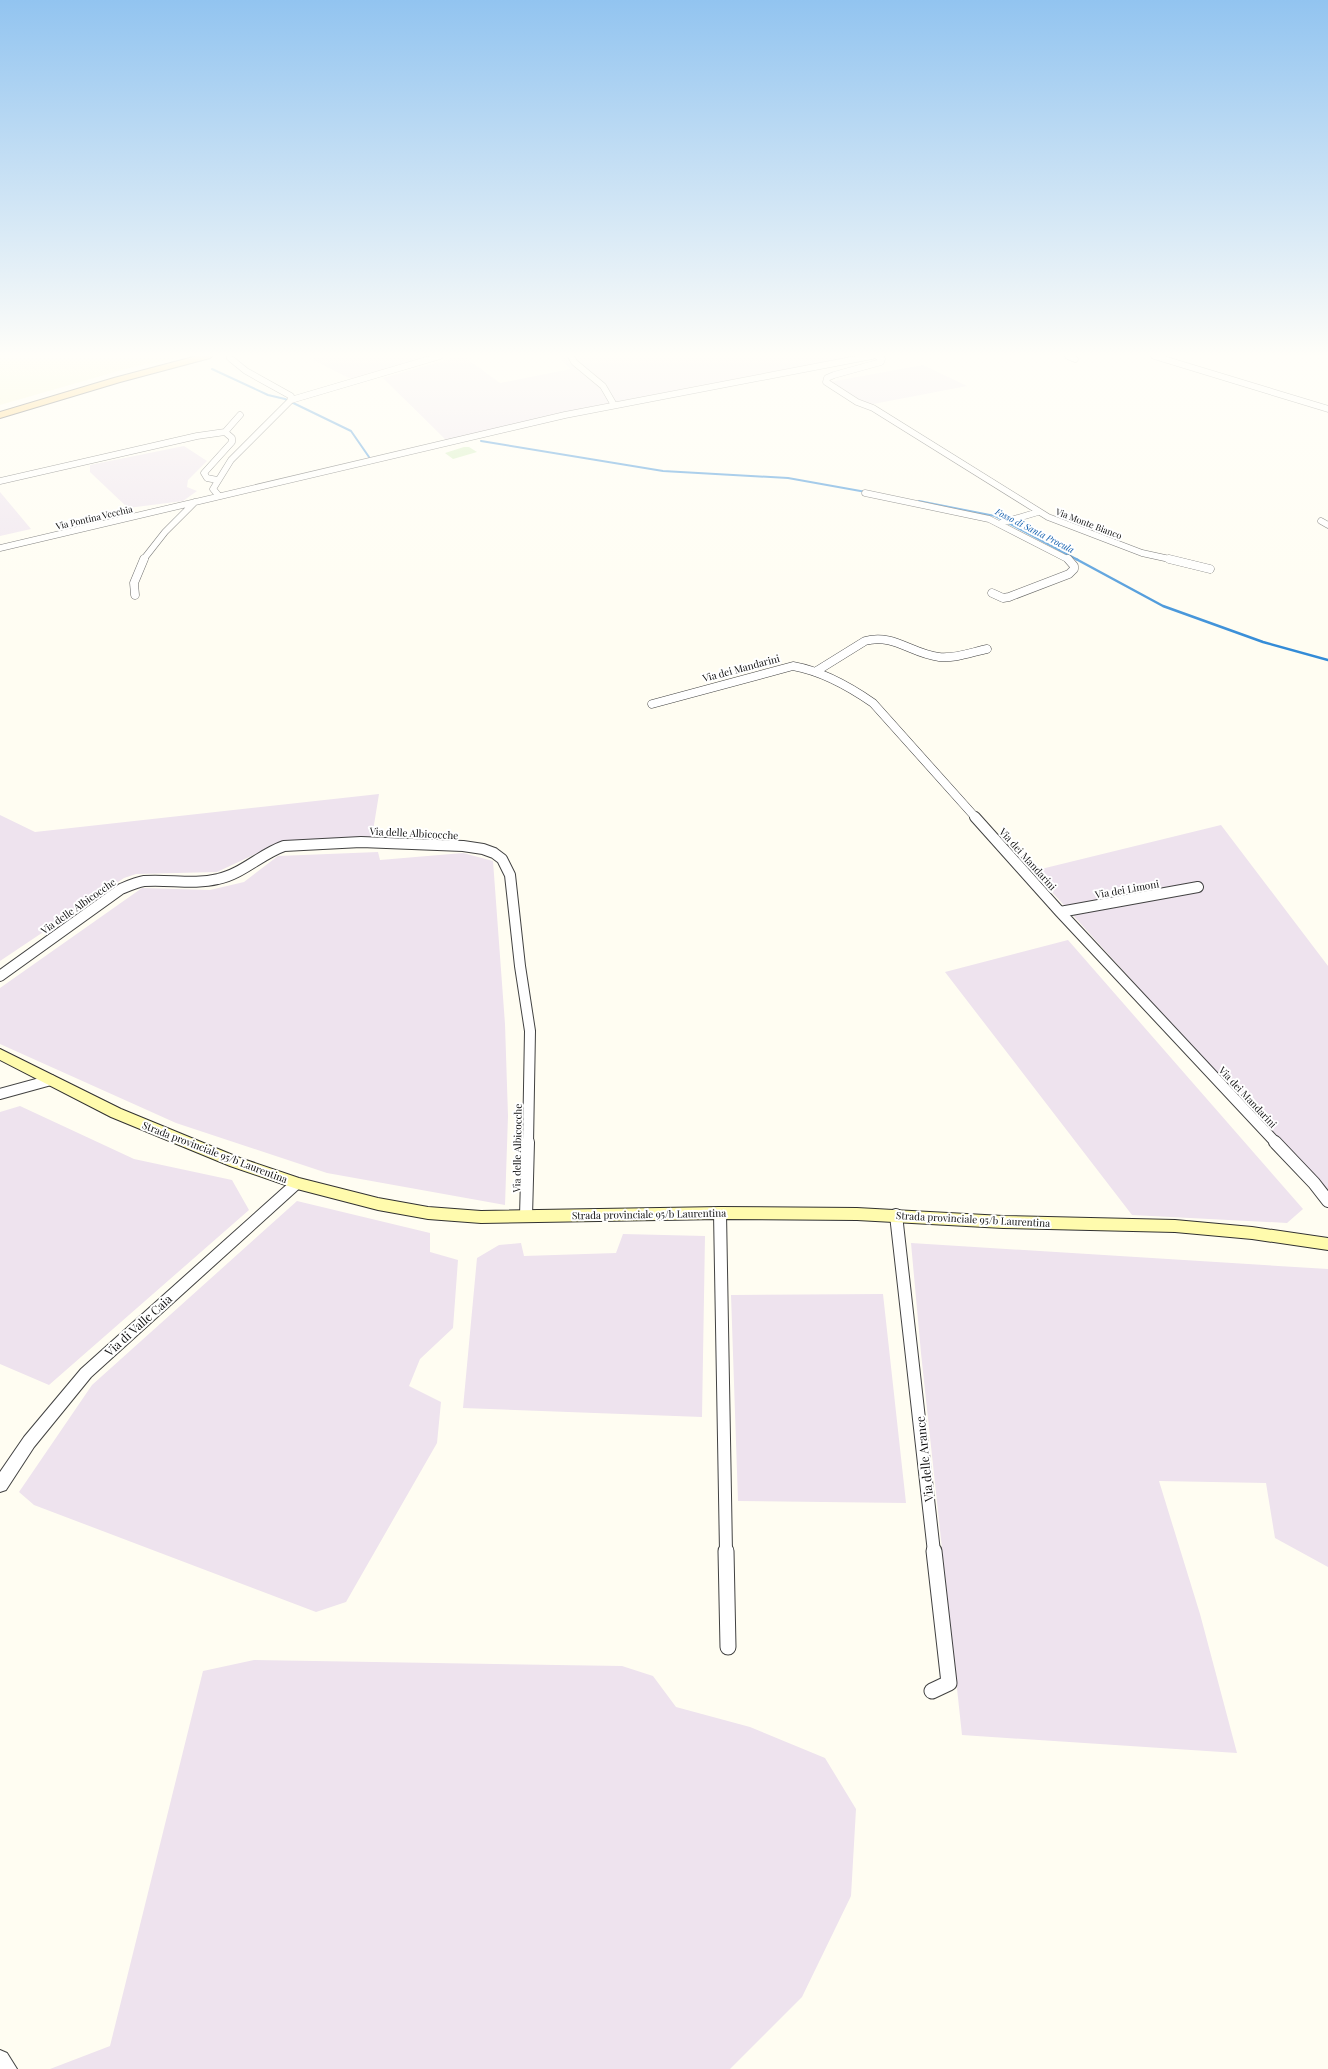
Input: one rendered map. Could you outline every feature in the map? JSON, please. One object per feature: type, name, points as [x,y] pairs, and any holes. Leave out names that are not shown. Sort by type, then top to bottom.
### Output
[{"type":"main road","name":"Strada provinciale 95/b Laurentina","points":[[0,1054],[116,1113],[173,1138],[297,1183],[378,1204],[414,1211],[468,1217],[720,1213],[896,1215],[989,1222],[1175,1226],[1252,1233],[1328,1244]]},
{"type":"street","points":[[0,481],[123,453]]},
{"type":"street","points":[[217,480],[207,478],[204,473],[222,453]]},
{"type":"street","points":[[219,496],[213,491],[217,480],[231,460],[238,453]]},
{"type":"street","name":"Via Pontina Vecchia","points":[[0,548],[408,453]]},
{"type":"street","name":"Via Monte Bianco","points":[[944,453],[1038,512],[1139,552],[1210,569]]},
{"type":"street","points":[[865,493],[964,512],[1001,523],[1073,563],[1074,568],[1068,574],[1009,597],[1004,598],[992,593]]},
{"type":"street","points":[[135,595],[133,588],[135,578],[147,556],[164,533],[195,502]]},
{"type":"street","points":[[1001,523],[1038,512]]},
{"type":"street","points":[[1321,521],[1328,525]]},
{"type":"street","points":[[815,672],[865,641],[874,638],[887,639],[937,657],[987,650]]},
{"type":"street","name":"Via dei Mandarini","points":[[652,704],[790,666],[815,672],[859,692],[873,703],[1060,912],[1314,1183],[1328,1201]]},
{"type":"street","name":"Via delle Albicocche","points":[[0,976],[121,889],[136,882],[215,880],[231,875],[273,850],[289,846],[380,842],[468,847],[494,853],[506,864],[510,875],[520,966],[530,1021],[526,1216]]},
{"type":"street","name":"Via dei Limoni","points":[[1060,912],[1198,887]]},
{"type":"street","points":[[0,1094],[51,1080]]},
{"type":"street","name":"Via di Valle Caia","points":[[0,1485],[29,1442],[86,1373],[297,1183]]},
{"type":"street","points":[[720,1213],[728,1648]]},
{"type":"street","name":"Via delle Arance","points":[[896,1215],[949,1683],[932,1691]]},
{"type":"street","points":[[0,2060],[7,2069]]},
{"type":"shaded area","points":[[152,453],[194,453],[207,461],[188,480],[187,487],[197,491],[183,501],[128,508],[90,472],[90,465]]},
{"type":"shaded area","points":[[0,492],[31,529],[0,536]]},
{"type":"shaded area","points":[[379,794],[372,837],[281,842],[217,872],[136,874],[124,878],[0,961],[0,815],[35,832]]},
{"type":"shaded area","points":[[1221,825],[1328,966],[1328,1192],[1242,1102],[1033,871]]},
{"type":"shaded area","points":[[378,852],[380,860],[463,853],[493,861],[505,1024],[508,1116],[505,1205],[327,1173],[176,1123],[0,1044],[0,988],[142,888],[210,890],[244,882],[278,856]]},
{"type":"shaded area","points":[[1068,940],[1303,1209],[1287,1223],[1132,1215],[945,972]]},
{"type":"shaded area","points":[[20,1106],[134,1159],[232,1180],[249,1210],[49,1385],[0,1364],[0,1112]]},
{"type":"shaded area","points":[[297,1201],[430,1233],[430,1252],[458,1260],[453,1328],[420,1359],[409,1386],[441,1402],[437,1443],[346,1602],[316,1612],[34,1505],[19,1492],[92,1385]]},
{"type":"shaded area","points":[[623,1234],[705,1236],[702,1417],[463,1408],[477,1258],[499,1245],[521,1243],[524,1256],[616,1253]]},
{"type":"shaded area","points":[[911,1243],[1328,1269],[1328,1567],[1275,1538],[1266,1483],[1159,1481],[1200,1614],[1237,1753],[962,1735],[921,1353]]},
{"type":"shaded area","points":[[883,1294],[906,1503],[738,1501],[731,1295]]},
{"type":"shaded area","points":[[254,1660],[622,1666],[653,1676],[676,1707],[750,1727],[825,1758],[856,1809],[851,1896],[802,1997],[730,2069],[50,2069],[110,2046],[203,1671]]},
{"type":"green space","points":[[445,453],[446,453],[475,453],[453,459]]},
{"type":"waterway","name":"Fosso di Santa Procula","points":[[366,453],[369,457]]},
{"type":"waterway","name":"Fosso di Santa Procula","points":[[551,453],[663,471],[788,478],[866,492]]},
{"type":"waterway","name":"Fosso di Santa Procula","points":[[919,501],[995,516],[1078,560]]},
{"type":"waterway","name":"Fosso di Santa Procula","points":[[1076,559],[1163,606],[1263,642],[1328,660]]}]
